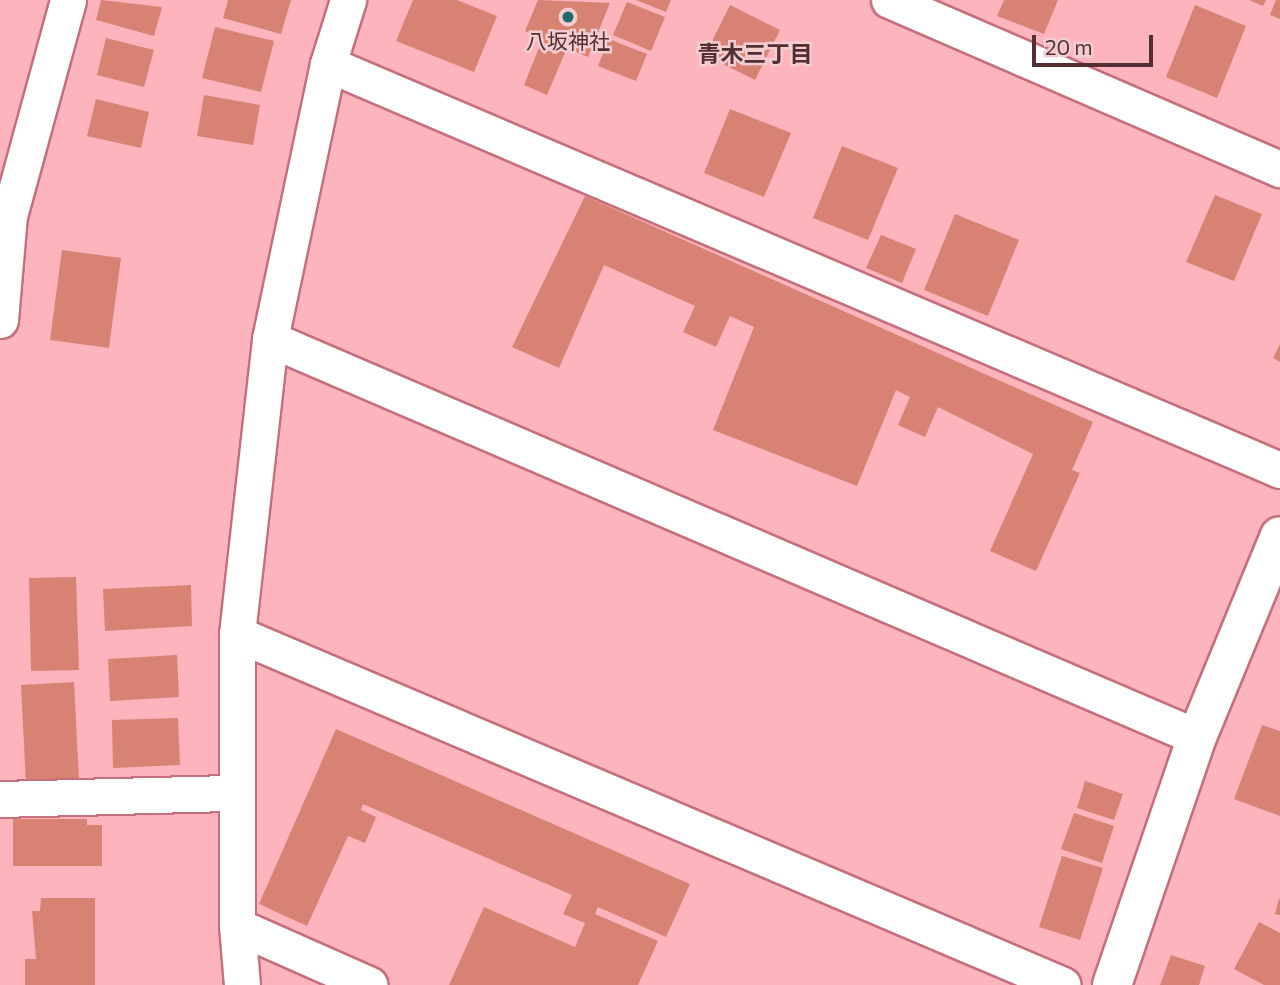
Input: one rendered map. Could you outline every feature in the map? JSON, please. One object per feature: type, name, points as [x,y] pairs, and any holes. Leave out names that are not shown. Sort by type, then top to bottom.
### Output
[{"type":"street","points":[[0,320],[9,216],[68,0]]},
{"type":"street","points":[[242,985],[237,926],[237,634],[270,340],[328,64],[348,0]]},
{"type":"street","points":[[890,0],[1280,169]]},
{"type":"street","points":[[328,64],[1280,470]]},
{"type":"street","points":[[270,340],[1197,737]]},
{"type":"street","points":[[1112,985],[1197,737],[1280,536]]},
{"type":"street","points":[[237,634],[1063,985]]},
{"type":"street","points":[[0,799],[236,793]]},
{"type":"street","points":[[237,926],[370,985]]},
{"type":"building","points":[[101,0],[162,7],[154,36],[96,20]]},
{"type":"building","points":[[228,0],[291,0],[281,34],[223,18]]},
{"type":"building","points":[[413,0],[457,0],[497,16],[474,72],[396,41]]},
{"type":"building","name":"八坂神社","points":[[538,0],[610,3],[588,57],[567,48],[547,95],[524,85],[543,38],[525,31]]},
{"type":"building","points":[[636,0],[671,0],[666,12]]},
{"type":"building","points":[[1004,0],[1058,0],[1044,34],[997,16]]},
{"type":"building","points":[[1249,0],[1266,0],[1263,6]]},
{"type":"building","points":[[1276,0],[1280,0],[1280,19],[1270,15]]},
{"type":"building","points":[[627,2],[665,17],[651,51],[613,35]]},
{"type":"building","points":[[730,5],[780,30],[755,80],[705,55]]},
{"type":"building","points":[[1195,5],[1246,26],[1217,98],[1166,77]]},
{"type":"building","points":[[215,27],[274,41],[261,92],[202,78]]},
{"type":"building","points":[[106,38],[154,50],[144,87],[97,75]]},
{"type":"building","points":[[609,39],[647,54],[636,81],[598,66]]},
{"type":"building","points":[[204,95],[260,105],[253,145],[197,136]]},
{"type":"building","points":[[96,99],[149,112],[141,148],[87,136]]},
{"type":"building","points":[[730,109],[791,133],[764,197],[704,173]]},
{"type":"building","points":[[842,146],[898,168],[868,240],[813,218]]},
{"type":"building","points":[[1215,195],[1262,214],[1234,281],[1186,262]]},
{"type":"building","points":[[585,196],[1093,422],[1072,470],[1080,473],[1036,571],[990,551],[1033,454],[938,407],[925,437],[898,425],[910,397],[896,390],[857,486],[713,430],[754,327],[730,316],[716,347],[683,332],[695,306],[604,265],[559,368],[512,347]]},
{"type":"building","points":[[955,214],[1019,240],[988,316],[924,290]]},
{"type":"building","points":[[881,235],[916,249],[902,283],[866,268]]},
{"type":"building","points":[[62,250],[121,258],[109,348],[50,340]]},
{"type":"building","points":[[1280,344],[1280,362],[1273,358]]},
{"type":"building","points":[[76,577],[79,670],[31,671],[29,578]]},
{"type":"building","points":[[191,585],[192,626],[105,631],[103,589]]},
{"type":"building","points":[[177,655],[179,697],[110,701],[108,659]]},
{"type":"building","points":[[74,682],[79,781],[26,784],[21,685]]},
{"type":"building","points":[[178,718],[180,765],[113,768],[112,720]]},
{"type":"building","points":[[1262,725],[1280,731],[1280,816],[1234,799]]},
{"type":"building","points":[[336,729],[690,884],[666,937],[598,907],[595,914],[658,941],[638,985],[449,985],[484,907],[575,947],[585,923],[563,914],[572,895],[363,804],[361,810],[376,817],[365,843],[348,836],[307,926],[259,904]]},
{"type":"building","points":[[1085,781],[1123,794],[1114,820],[1077,808]]},
{"type":"building","points":[[1074,813],[1114,826],[1102,863],[1061,849]]},
{"type":"building","points":[[13,819],[87,819],[87,825],[102,825],[102,866],[13,866]]},
{"type":"building","points":[[1062,856],[1103,868],[1080,940],[1039,927]]},
{"type":"building","points":[[41,898],[95,898],[95,985],[25,985],[25,959],[36,959],[32,911],[40,911]]},
{"type":"building","points":[[1280,899],[1280,915],[1275,914]]},
{"type":"building","points":[[1259,922],[1280,933],[1280,985],[1264,985],[1234,969]]},
{"type":"building","points":[[1171,955],[1205,966],[1199,985],[1160,985]]},
{"type":"place","name":"八坂神社","points":[[568,17]]},
{"type":"district","name":"青木三丁目","points":[[755,53]]}]
